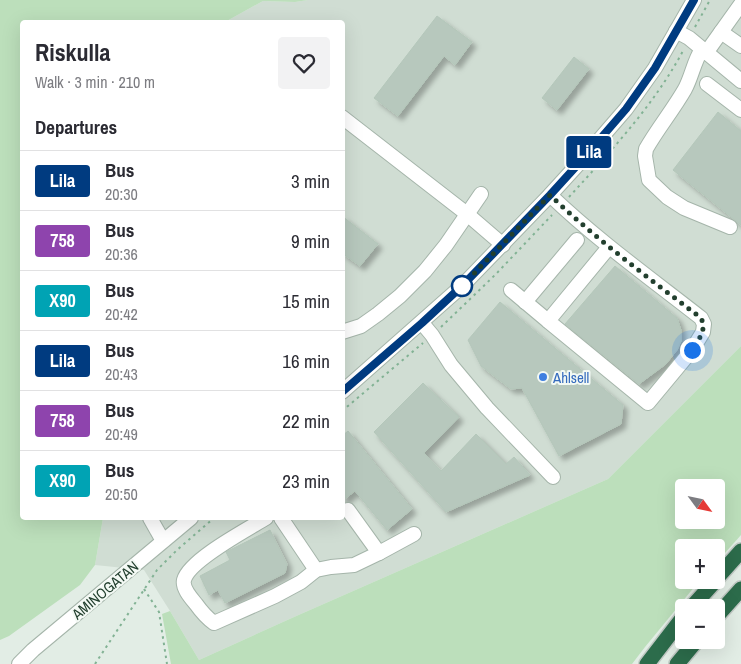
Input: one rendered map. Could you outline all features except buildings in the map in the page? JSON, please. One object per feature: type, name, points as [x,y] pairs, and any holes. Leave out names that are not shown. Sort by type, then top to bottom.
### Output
[{"type":"highway","points":[[725,570],[741,551]]},
{"type":"highway","points":[[699,599],[708,589]]},
{"type":"highway","points":[[725,607],[741,589]]},
{"type":"highway","points":[[646,664],[675,627]]},
{"type":"highway","points":[[677,664],[690,649]]},
{"type":"street","points":[[345,389],[462,286],[581,161],[626,109],[655,68],[694,0]]},
{"type":"street","points":[[730,227],[684,208],[667,196],[648,180],[645,156],[646,149],[683,92],[696,58],[721,32],[741,4]]},
{"type":"street","points":[[676,31],[689,38],[741,80]]},
{"type":"street","points":[[721,32],[741,46]]},
{"type":"street","points":[[706,84],[741,110]]},
{"type":"street","points":[[345,120],[503,245]]},
{"type":"street","points":[[345,331],[361,326],[400,296],[430,265],[446,245],[481,194]]},
{"type":"street","points":[[511,290],[648,403],[692,350],[703,332],[704,324],[701,318],[575,219],[550,195]]},
{"type":"street","points":[[525,302],[577,240]]},
{"type":"street","points":[[548,321],[610,247]]},
{"type":"street","points":[[422,323],[486,408],[553,477]]},
{"type":"street","points":[[348,510],[379,554]]},
{"type":"street","points":[[151,520],[163,541]]},
{"type":"street","name":"AMINOGATAN","points":[[19,664],[33,650],[189,520]]},
{"type":"street","points":[[263,520],[204,556],[184,579],[184,584],[190,597],[202,613],[214,624],[275,596],[301,582],[316,570],[354,565],[379,554],[414,534]]},
{"type":"street","points":[[282,520],[316,570]]},
{"type":"path","points":[[95,664],[144,588],[166,560],[212,520]]},
{"type":"path","points":[[144,588],[159,612],[167,664]]},
{"type":"shaded area","points":[[308,0],[741,0],[741,346],[608,479],[199,660],[144,570],[95,565],[103,520],[345,520],[345,20],[229,20],[263,1],[295,2]]},
{"type":"green space","points":[[0,0],[308,0],[295,2],[263,1],[229,20],[20,20],[20,520],[103,520],[95,565],[80,585],[9,636],[0,640]]},
{"type":"green space","points":[[741,346],[741,535],[725,553],[725,539],[675,539],[675,589],[693,589],[684,599],[675,599],[675,610],[632,664],[171,664],[162,614],[170,611],[199,660],[608,479]]},
{"type":"bus line","name":"Lila","points":[[345,389],[462,286],[581,161],[626,109],[655,68],[694,0]]},
{"type":"place","name":"Ahlsell","points":[[543,377]]},
{"type":"route","points":[[462,286],[550,195],[575,219],[701,318],[704,324],[703,332],[692,350]]}]
